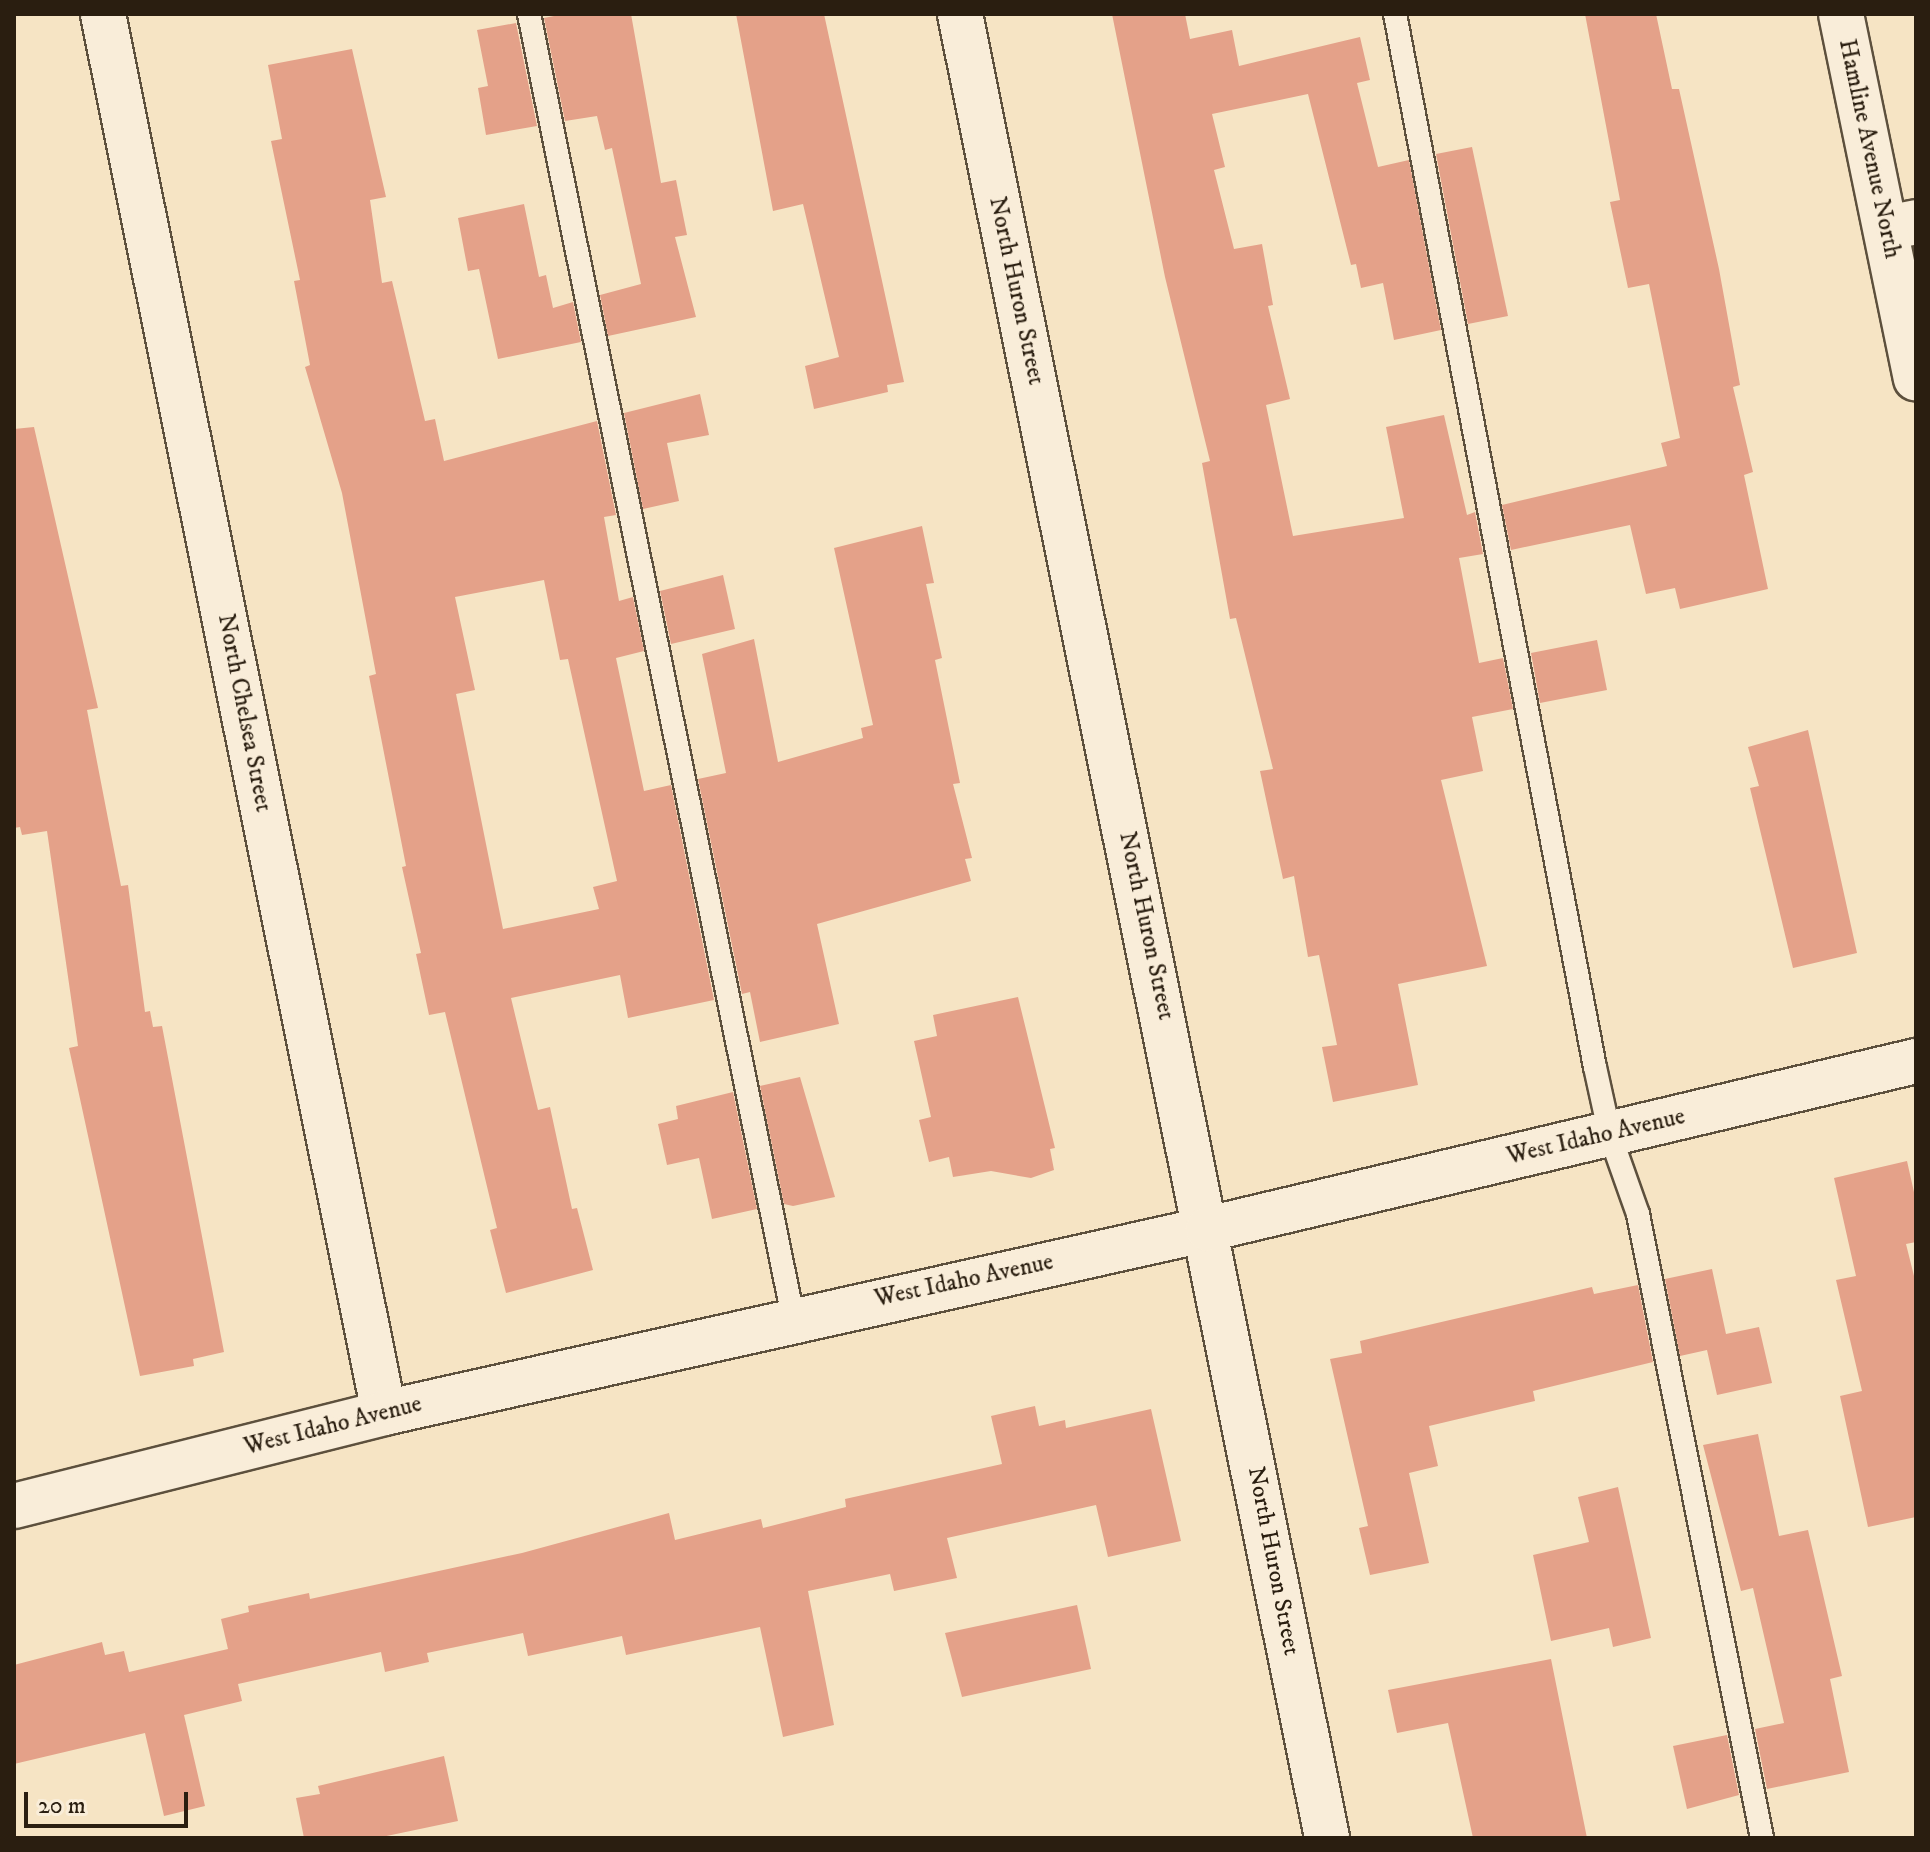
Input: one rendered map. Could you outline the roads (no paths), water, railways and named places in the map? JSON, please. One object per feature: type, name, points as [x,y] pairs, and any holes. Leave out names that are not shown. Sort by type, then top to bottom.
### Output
[{"type":"street","name":"North Chelsea Street","points":[[103,14],[384,1413]]},
{"type":"street","name":"North Huron Street","points":[[960,14],[1208,1229],[1327,1838]]},
{"type":"street","name":"Hamline Avenue North","points":[[1841,14],[1901,225],[1916,378]]},
{"type":"street","name":"West Idaho Avenue","points":[[14,1506],[384,1413],[793,1318],[1208,1229],[1916,1061]]},
{"type":"lane","points":[[529,14],[793,1318]]},
{"type":"lane","points":[[1395,14],[1610,1135],[1638,1214],[1762,1838]]}]
